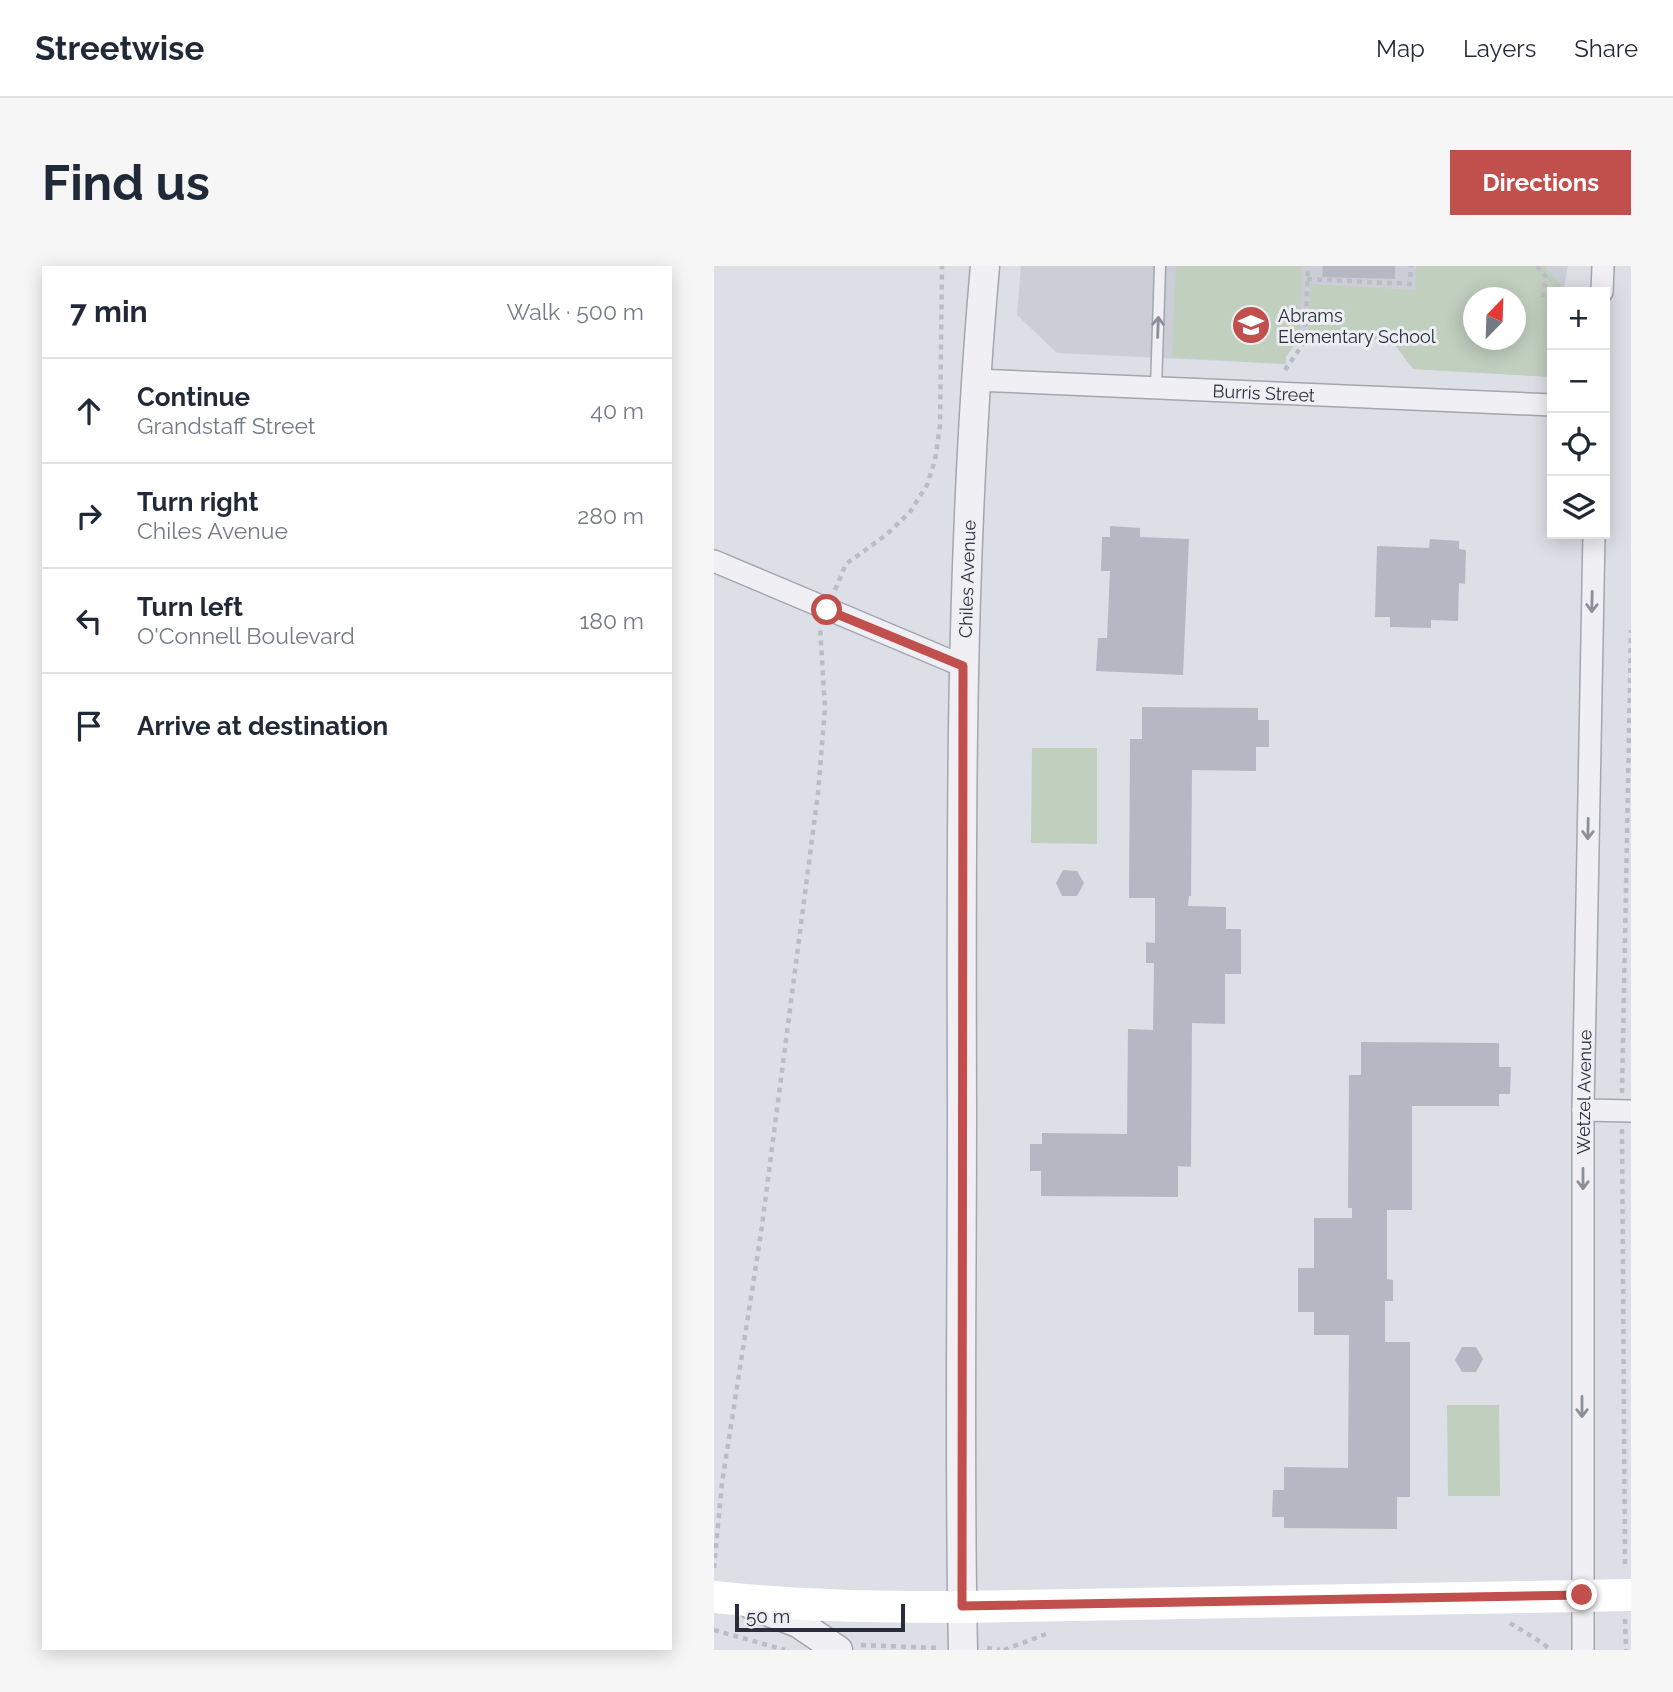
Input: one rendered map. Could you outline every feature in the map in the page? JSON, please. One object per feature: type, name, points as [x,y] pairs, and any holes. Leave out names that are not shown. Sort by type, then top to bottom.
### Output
[{"type":"main road","points":[[722,1598],[858,1607],[1628,1595]]},
{"type":"street","name":"Chiles Avenue","points":[[963,1649],[963,666],[975,380],[985,266]]},
{"type":"street","points":[[1602,287],[1603,266]]},
{"type":"street","name":"Burris Street","points":[[975,380],[1547,405]]},
{"type":"street","name":"Wetzel Avenue","points":[[1583,1650],[1583,1110],[1594,539]]},
{"type":"street","points":[[714,561],[963,666]]},
{"type":"street","points":[[1583,1110],[1626,1111]]},
{"type":"street","points":[[722,1598],[769,1611],[798,1623],[838,1650]]},
{"type":"lane","points":[[1156,388],[1160,266]]},
{"type":"path","points":[[714,1568],[722,1483],[761,1233],[818,793],[825,708],[820,628],[846,564],[886,535],[910,512],[927,485],[935,460],[940,426],[942,266]]},
{"type":"path","points":[[1285,370],[1305,341],[1308,266]]},
{"type":"path","points":[[1307,279],[1410,284],[1411,266]]},
{"type":"path","points":[[1538,266],[1546,277],[1543,297]]},
{"type":"path","points":[[1626,1650],[1626,1111],[1631,630]]},
{"type":"path","points":[[714,1630],[733,1633],[785,1650]]},
{"type":"path","points":[[838,1650],[851,1645],[1000,1650]]},
{"type":"shaded area","name":"Abrams Elementary School","points":[[1021,266],[1568,266],[1564,287],[1547,287],[1547,377],[1413,369],[1392,341],[1300,336],[1286,357],[1286,364],[1057,353],[1017,315]]},
{"type":"green space","points":[[1176,266],[1302,266],[1300,336],[1286,357],[1286,364],[1172,357]]},
{"type":"green space","points":[[1416,266],[1544,266],[1563,287],[1547,287],[1547,377],[1413,369],[1392,341],[1309,337],[1310,284],[1415,290]]},
{"type":"green space","points":[[1032,748],[1097,748],[1097,844],[1031,843]]},
{"type":"green space","points":[[1447,1405],[1499,1405],[1500,1496],[1448,1496]]},
{"type":"building","points":[[1323,266],[1395,266],[1395,279],[1322,277]]},
{"type":"building","points":[[1110,526],[1140,528],[1140,537],[1189,539],[1183,675],[1096,671],[1098,638],[1107,638],[1110,571],[1101,571],[1102,537],[1110,537]]},
{"type":"building","points":[[1430,539],[1459,541],[1459,549],[1466,550],[1465,584],[1459,583],[1458,621],[1431,620],[1431,628],[1390,627],[1390,617],[1375,617],[1377,546],[1429,548]]},
{"type":"building","points":[[1142,707],[1258,708],[1258,720],[1269,720],[1269,747],[1256,747],[1256,771],[1192,770],[1191,896],[1188,906],[1226,907],[1226,929],[1241,929],[1241,974],[1225,974],[1225,1024],[1192,1023],[1191,1167],[1178,1166],[1178,1197],[1041,1196],[1041,1171],[1030,1171],[1030,1144],[1042,1144],[1042,1133],[1127,1134],[1128,1029],[1153,1030],[1154,963],[1146,963],[1146,942],[1155,943],[1155,898],[1129,898],[1130,739],[1142,739]]},
{"type":"building","points":[[1063,870],[1077,871],[1084,883],[1077,896],[1062,896],[1056,883]]},
{"type":"building","points":[[1361,1042],[1499,1043],[1499,1067],[1511,1067],[1510,1094],[1499,1094],[1499,1106],[1412,1106],[1412,1210],[1387,1210],[1387,1279],[1393,1280],[1393,1301],[1385,1301],[1385,1342],[1410,1342],[1410,1497],[1397,1497],[1397,1529],[1284,1528],[1284,1517],[1272,1517],[1273,1490],[1284,1490],[1284,1467],[1348,1468],[1349,1335],[1314,1335],[1314,1312],[1298,1312],[1298,1268],[1314,1268],[1314,1218],[1352,1218],[1352,1208],[1348,1208],[1349,1075],[1361,1075]]},
{"type":"building","points":[[1462,1347],[1476,1347],[1483,1359],[1476,1372],[1462,1372],[1455,1360]]},
{"type":"place","name":"Abrams Elementary School","points":[[1251,325]]},
{"type":"route","points":[[827,610],[963,666],[962,1606],[1582,1595]]}]
